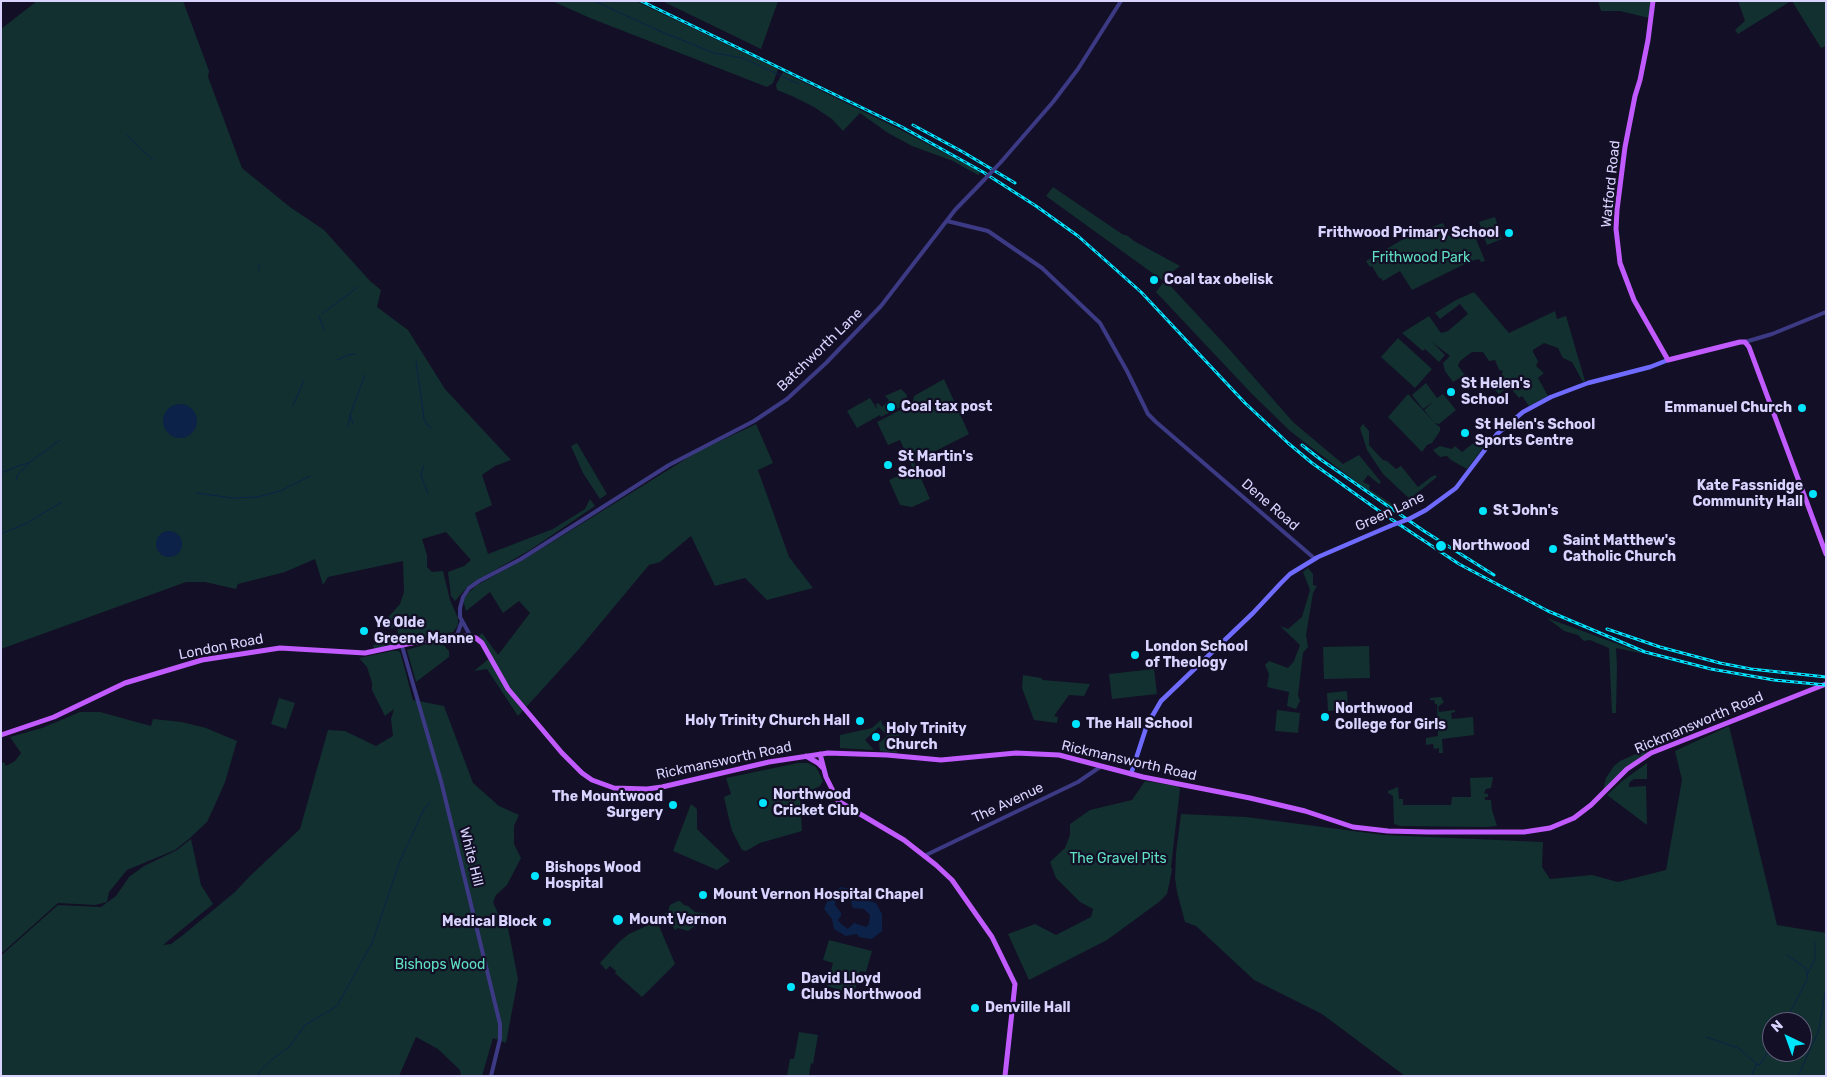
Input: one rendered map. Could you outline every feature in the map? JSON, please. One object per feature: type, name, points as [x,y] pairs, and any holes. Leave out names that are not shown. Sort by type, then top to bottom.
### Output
[{"type":"main road","name":"Watford Road","points":[[1653,1],[1648,40],[1640,80],[1634,96],[1625,147],[1616,229],[1620,263],[1626,282],[1668,360]]},
{"type":"main road","name":"Green Lane","points":[[1131,774],[1147,725],[1161,701],[1253,613],[1290,574],[1314,558],[1409,519],[1426,510],[1456,488],[1497,434],[1523,412],[1551,397],[1588,383],[1668,360],[1745,342]]},
{"type":"main road","points":[[1745,342],[1749,347],[1826,554]]},
{"type":"main road","points":[[457,636],[471,637]]},
{"type":"main road","name":"London Road","points":[[1,735],[54,717],[125,683],[202,660],[280,648],[302,648],[357,654],[440,637],[457,636]]},
{"type":"main road","name":"Rickmansworth Road","points":[[471,637],[478,639],[482,643],[508,690],[543,732],[582,773],[602,785],[625,790],[647,789],[730,770],[837,752],[941,760],[1016,753],[1059,755],[1100,767],[1181,786],[1305,811],[1353,827],[1372,830],[1428,832],[1534,831],[1550,828],[1574,818],[1591,805],[1627,769],[1651,753],[1826,684]]},
{"type":"main road","points":[[820,754],[823,768],[838,801],[904,840],[952,880],[992,937],[1015,984],[1005,1076]]},
{"type":"main road","points":[[806,756],[823,768]]},
{"type":"street","name":"Batchworth Lane","points":[[457,636],[462,621],[461,600],[467,590],[474,584],[521,559],[669,464],[754,421],[786,399],[826,363],[881,306],[955,210],[1001,162],[1048,108],[1078,69],[1121,1]]},
{"type":"street","name":"Dene Road","points":[[947,221],[988,231],[1042,268],[1091,313],[1104,329],[1148,414],[1210,470],[1314,558]]},
{"type":"street","points":[[1745,342],[1772,334],[1826,312]]},
{"type":"street","points":[[462,621],[471,637]]},
{"type":"street","name":"White Hill","points":[[402,646],[441,781],[500,1024],[500,1039],[491,1076]]},
{"type":"street","name":"The Avenue","points":[[924,856],[1078,782],[1100,767]]},
{"type":"green space","points":[[37,1],[183,1],[209,71],[208,77],[242,168],[290,207],[324,230],[370,281],[381,290],[377,307],[408,330],[445,389],[511,460],[495,466],[482,475],[492,505],[475,513],[488,554],[553,529],[585,509],[590,499],[595,506],[530,550],[469,585],[455,601],[451,596],[448,572],[464,566],[471,560],[446,532],[422,539],[427,555],[427,567],[432,572],[443,571],[450,600],[458,618],[458,625],[453,632],[375,650],[373,645],[399,639],[397,627],[386,629],[382,624],[400,604],[404,592],[403,561],[328,577],[323,585],[315,559],[285,572],[238,584],[236,589],[205,582],[186,582],[1,649],[1,29]]},
{"type":"green space","points":[[552,1],[636,1],[778,69],[773,83],[767,87],[590,18]]},
{"type":"green space","points":[[662,1],[778,1],[761,49]]},
{"type":"green space","points":[[1598,1],[1653,1],[1649,18],[1620,11],[1601,11]]},
{"type":"green space","points":[[1738,1],[1791,1],[1738,34],[1735,30],[1745,21]]},
{"type":"green space","points":[[1792,1],[1826,1],[1826,46],[1821,48]]},
{"type":"green space","points":[[783,72],[981,172],[978,175],[953,161],[912,146],[888,133],[860,113],[843,131],[832,119],[814,107],[777,90],[776,85]]},
{"type":"green space","points":[[1053,187],[1122,234],[1180,266],[1162,280],[1046,196]]},
{"type":"green space","points":[[1495,217],[1502,239],[1487,245],[1479,222]]},
{"type":"green space","name":"Frithwood Park","points":[[1443,223],[1449,236],[1474,227],[1476,239],[1485,261],[1481,262],[1479,259],[1471,261],[1412,290],[1400,271],[1383,281],[1366,261],[1412,234]]},
{"type":"green space","points":[[1165,280],[1293,422],[1343,464],[1359,455],[1381,482],[1379,484],[1368,475],[1363,482],[1370,485],[1369,489],[1395,506],[1391,509],[1290,431],[1251,393],[1156,292]]},
{"type":"green space","points":[[1474,292],[1509,333],[1555,311],[1557,319],[1566,316],[1585,381],[1583,382],[1572,362],[1563,358],[1558,348],[1544,343],[1533,350],[1533,352],[1538,361],[1536,366],[1544,373],[1538,378],[1548,396],[1529,406],[1522,396],[1519,398],[1509,386],[1499,394],[1492,387],[1489,387],[1503,371],[1499,370],[1495,360],[1489,361],[1483,352],[1472,352],[1460,361],[1458,366],[1465,375],[1453,382],[1445,371],[1443,363],[1450,356],[1432,342],[1445,355],[1439,362],[1425,349],[1423,351],[1402,333],[1429,316],[1441,333],[1448,331],[1468,314],[1460,304],[1440,319],[1435,313]]},
{"type":"green space","points":[[1398,338],[1432,369],[1415,388],[1381,357]]},
{"type":"green space","points":[[944,379],[969,434],[914,462],[930,499],[912,507],[900,505],[889,480],[913,469],[900,440],[888,445],[877,422],[912,404],[914,396]]},
{"type":"green space","points":[[1426,383],[1437,398],[1443,394],[1456,410],[1439,424],[1434,423],[1440,427],[1440,431],[1432,443],[1427,445],[1422,452],[1388,417],[1408,394],[1434,422],[1424,410],[1434,401],[1423,409],[1412,395]]},
{"type":"green space","points":[[901,389],[907,395],[906,404],[881,417],[880,415],[857,428],[847,411],[870,398],[877,409],[876,404],[878,403],[882,407],[889,400],[885,396]]},
{"type":"green space","points":[[756,424],[773,463],[758,470],[789,557],[813,588],[767,600],[745,578],[715,586],[691,536],[660,562],[649,565],[579,649],[518,716],[487,669],[474,671],[492,656],[479,636],[482,633],[498,655],[530,613],[519,601],[503,613],[490,592],[466,611],[463,600],[468,593],[477,585],[528,557],[697,452]]},
{"type":"green space","points":[[1363,424],[1369,431],[1369,445],[1383,460],[1396,469],[1401,466],[1418,487],[1431,477],[1435,475],[1437,477],[1412,497],[1416,502],[1414,503],[1383,474],[1367,450],[1360,428]]},
{"type":"green space","points":[[1481,437],[1489,440],[1467,469],[1447,456],[1440,457],[1433,450],[1440,446],[1452,449],[1455,446],[1462,452]]},
{"type":"green space","points":[[577,443],[607,494],[600,499],[583,473],[571,446]]},
{"type":"green space","points":[[1308,568],[1313,574],[1313,585],[1317,586],[1313,593],[1306,635],[1308,647],[1303,653],[1298,695],[1300,701],[1296,709],[1287,706],[1289,692],[1267,687],[1269,674],[1265,665],[1269,661],[1288,668],[1294,661],[1300,645],[1280,626],[1288,629],[1302,617],[1310,590],[1303,572]]},
{"type":"green space","points":[[1547,618],[1645,654],[1616,648],[1616,713],[1612,713],[1609,648],[1590,640],[1584,641],[1578,635],[1564,631]]},
{"type":"green space","points":[[439,640],[449,651],[449,657],[416,682],[407,650]]},
{"type":"green space","points":[[1369,646],[1370,678],[1324,679],[1323,647]]},
{"type":"green space","name":"Bishops Wood","points":[[399,651],[401,655],[413,700],[444,706],[473,783],[499,806],[519,815],[514,826],[514,844],[521,858],[507,885],[496,895],[493,902],[502,923],[508,928],[518,979],[506,1043],[493,1038],[482,1076],[461,1076],[460,1070],[438,1049],[416,1037],[399,1076],[1,1076],[1,956],[58,905],[101,907],[116,896],[129,877],[144,866],[177,850],[191,839],[201,885],[213,904],[163,945],[171,944],[183,935],[235,892],[300,829],[328,730],[345,731],[376,746],[393,736],[391,719],[394,709],[385,716],[372,690],[367,667],[359,658]]},
{"type":"green space","points":[[1154,669],[1157,694],[1112,699],[1109,674]]},
{"type":"green space","points":[[1023,675],[1043,680],[1090,684],[1084,696],[1069,695],[1054,716],[1058,717],[1057,723],[1034,720],[1022,688]]},
{"type":"green space","points":[[1347,691],[1348,709],[1328,711],[1327,693]]},
{"type":"green space","points":[[1441,697],[1444,702],[1438,707],[1439,712],[1455,710],[1455,712],[1451,713],[1452,719],[1473,717],[1474,735],[1442,739],[1443,753],[1439,753],[1439,748],[1434,749],[1433,744],[1426,745],[1426,738],[1438,736],[1437,704],[1435,704],[1434,700],[1430,700],[1430,698]]},
{"type":"green space","points":[[279,698],[295,703],[286,729],[271,724]]},
{"type":"green space","points":[[1277,710],[1300,713],[1298,733],[1275,731]]},
{"type":"green space","points":[[80,712],[100,712],[151,726],[153,719],[182,722],[206,728],[237,741],[225,782],[207,822],[190,838],[175,850],[127,870],[109,892],[107,902],[95,905],[58,903],[1,954],[1,764],[4,762],[6,766],[15,761],[21,753],[10,737],[42,728]]},
{"type":"green space","points":[[881,720],[883,726],[902,722],[897,753],[880,751],[879,743],[887,736],[879,727],[865,740],[874,750],[840,748],[840,735],[872,728]]},
{"type":"green space","points":[[1729,726],[1777,925],[1826,933],[1826,1076],[1405,1076],[1322,1014],[1254,980],[1196,926],[1185,922],[1177,892],[1175,878],[1176,853],[1181,814],[1246,817],[1384,835],[1543,842],[1542,867],[1550,879],[1592,875],[1618,882],[1666,870],[1682,780],[1675,751]]},
{"type":"green space","points":[[1645,750],[1651,753],[1636,762],[1602,794],[1606,778],[1614,766],[1620,761]]},
{"type":"green space","name":"Northwood Cricket Club","points":[[798,763],[808,763],[816,767],[823,781],[820,786],[800,796],[802,831],[760,843],[746,851],[742,850],[732,831],[724,797],[731,794],[726,778]]},
{"type":"green space","points":[[1647,763],[1647,779],[1634,779],[1629,783],[1629,787],[1646,786],[1647,825],[1607,795]]},
{"type":"green space","points":[[1493,777],[1491,788],[1486,789],[1484,793],[1488,794],[1485,800],[1491,800],[1497,826],[1400,826],[1394,824],[1393,796],[1388,791],[1398,787],[1399,799],[1403,799],[1403,805],[1451,805],[1452,797],[1471,797],[1470,778]]},
{"type":"green space","name":"The Gravel Pits","points":[[1145,781],[1177,786],[1180,789],[1172,870],[1167,894],[1107,940],[1029,980],[1008,934],[1035,924],[1056,935],[1091,917],[1093,909],[1080,902],[1056,878],[1050,862],[1065,848],[1070,835],[1070,824],[1090,810],[1132,800]]},
{"type":"green space","points":[[691,804],[697,809],[697,829],[730,861],[717,870],[673,851]]},
{"type":"green space","points":[[678,901],[695,912],[709,914],[688,931],[678,928],[675,930],[670,922],[667,924],[663,915],[668,911],[670,905]]},
{"type":"green space","points":[[657,921],[675,964],[642,997],[615,973],[616,971],[610,966],[606,970],[600,963],[629,934]]},
{"type":"green space","points":[[829,940],[872,951],[866,972],[860,971],[854,994],[827,986],[833,963],[823,960]]},
{"type":"green space","points":[[799,1032],[818,1035],[813,1064],[811,1063],[809,1076],[787,1076],[790,1059],[794,1059]]},
{"type":"water","points":[[180,404],[192,409],[197,421],[192,433],[180,438],[168,433],[163,421],[168,409]]},
{"type":"water","points":[[169,531],[178,535],[182,544],[178,553],[169,557],[160,553],[156,544],[160,535]]},
{"type":"water","points":[[840,887],[852,889],[863,899],[876,903],[882,914],[882,931],[872,939],[859,937],[857,934],[846,936],[834,929],[832,919],[824,909],[830,895]],"holes":[[[840,895],[850,899],[853,908],[864,909],[870,915],[869,924],[866,927],[854,923],[848,929],[838,920],[841,913],[835,905],[836,898]]]},
{"type":"waterway","points":[[594,1],[662,32],[714,53],[743,58],[799,84]]},
{"type":"waterway","points":[[127,135],[153,160]]},
{"type":"waterway","points":[[259,264],[259,270]]},
{"type":"waterway","points":[[323,313],[358,287]]},
{"type":"waterway","points":[[319,316],[324,330]]},
{"type":"waterway","points":[[337,360],[356,354]]},
{"type":"waterway","points":[[416,361],[424,419],[427,425],[432,428]]},
{"type":"waterway","points":[[353,424],[350,415],[365,375]]},
{"type":"waterway","points":[[293,406],[304,380]]},
{"type":"waterway","points":[[348,426],[350,415]]},
{"type":"waterway","points":[[16,481],[17,476],[29,463],[60,440]]},
{"type":"waterway","points":[[1,473],[29,463]]},
{"type":"waterway","points":[[424,465],[421,475],[428,494]]},
{"type":"waterway","points":[[197,493],[233,498],[258,497],[280,491],[310,476]]},
{"type":"waterway","points":[[1,534],[27,523],[62,502]]},
{"type":"waterway","points":[[257,1076],[274,1058],[289,1047],[305,1025],[337,1006],[372,943],[400,861],[424,809],[430,802]]},
{"type":"waterway","points":[[1790,1012],[1807,980],[1807,975],[1815,959],[1815,943]]},
{"type":"waterway","points":[[1787,955],[1803,966],[1807,970],[1807,975]]},
{"type":"waterway","points":[[1798,1076],[1819,1030],[1826,987]]},
{"type":"waterway","points":[[1706,1037],[1738,1048],[1757,1064]]},
{"type":"waterway","points":[[1751,1076],[1757,1064],[1760,1065],[1762,1062]]},
{"type":"railway","points":[[641,1],[902,127],[983,172],[1036,206],[1078,236],[1141,292],[1245,403],[1288,443],[1312,463],[1382,513],[1459,564],[1548,611],[1645,652],[1711,669],[1774,680],[1826,685]]},
{"type":"railway","points":[[913,125],[1015,183]]},
{"type":"railway","points":[[1302,445],[1424,531],[1494,575]]},
{"type":"railway","points":[[1607,629],[1660,647],[1720,663],[1751,669],[1826,677]]},
{"type":"place","name":"Frithwood Primary School","points":[[1509,233]]},
{"type":"place","name":"Coal tax obelisk","points":[[1154,280]]},
{"type":"place","name":"St Helen's School","points":[[1451,392]]},
{"type":"place","name":"Coal tax post","points":[[891,407]]},
{"type":"place","name":"Emmanuel Church","points":[[1802,408]]},
{"type":"place","name":"St Helen's School Sports Centre","points":[[1465,433]]},
{"type":"place","name":"St Martin's School","points":[[888,465]]},
{"type":"place","name":"Kate Fassnidge Community Hall","points":[[1813,494]]},
{"type":"place","name":"St John's","points":[[1483,511]]},
{"type":"place","name":"Northwood","points":[[1441,546]]},
{"type":"place","name":"Saint Matthew's Catholic Church","points":[[1553,549]]},
{"type":"place","name":"Ye Olde Greene Manne","points":[[364,631]]},
{"type":"place","name":"London School of Theology","points":[[1135,655]]},
{"type":"place","name":"Northwood College for Girls","points":[[1325,717]]},
{"type":"place","name":"Holy Trinity Church Hall","points":[[860,721]]},
{"type":"place","name":"The Hall School","points":[[1076,724]]},
{"type":"place","name":"Holy Trinity Church","points":[[876,737]]},
{"type":"place","name":"Northwood Cricket Club","points":[[763,803]]},
{"type":"place","name":"The Mountwood Surgery","points":[[673,805]]},
{"type":"place","name":"Bishops Wood Hospital","points":[[535,876]]},
{"type":"place","name":"Mount Vernon Hospital Chapel","points":[[703,895]]},
{"type":"place","name":"Mount Vernon","points":[[618,920]]},
{"type":"place","name":"Medical Block","points":[[547,922]]},
{"type":"place","name":"David Lloyd Clubs Northwood","points":[[791,987]]},
{"type":"place","name":"Denville Hall","points":[[975,1008]]}]
